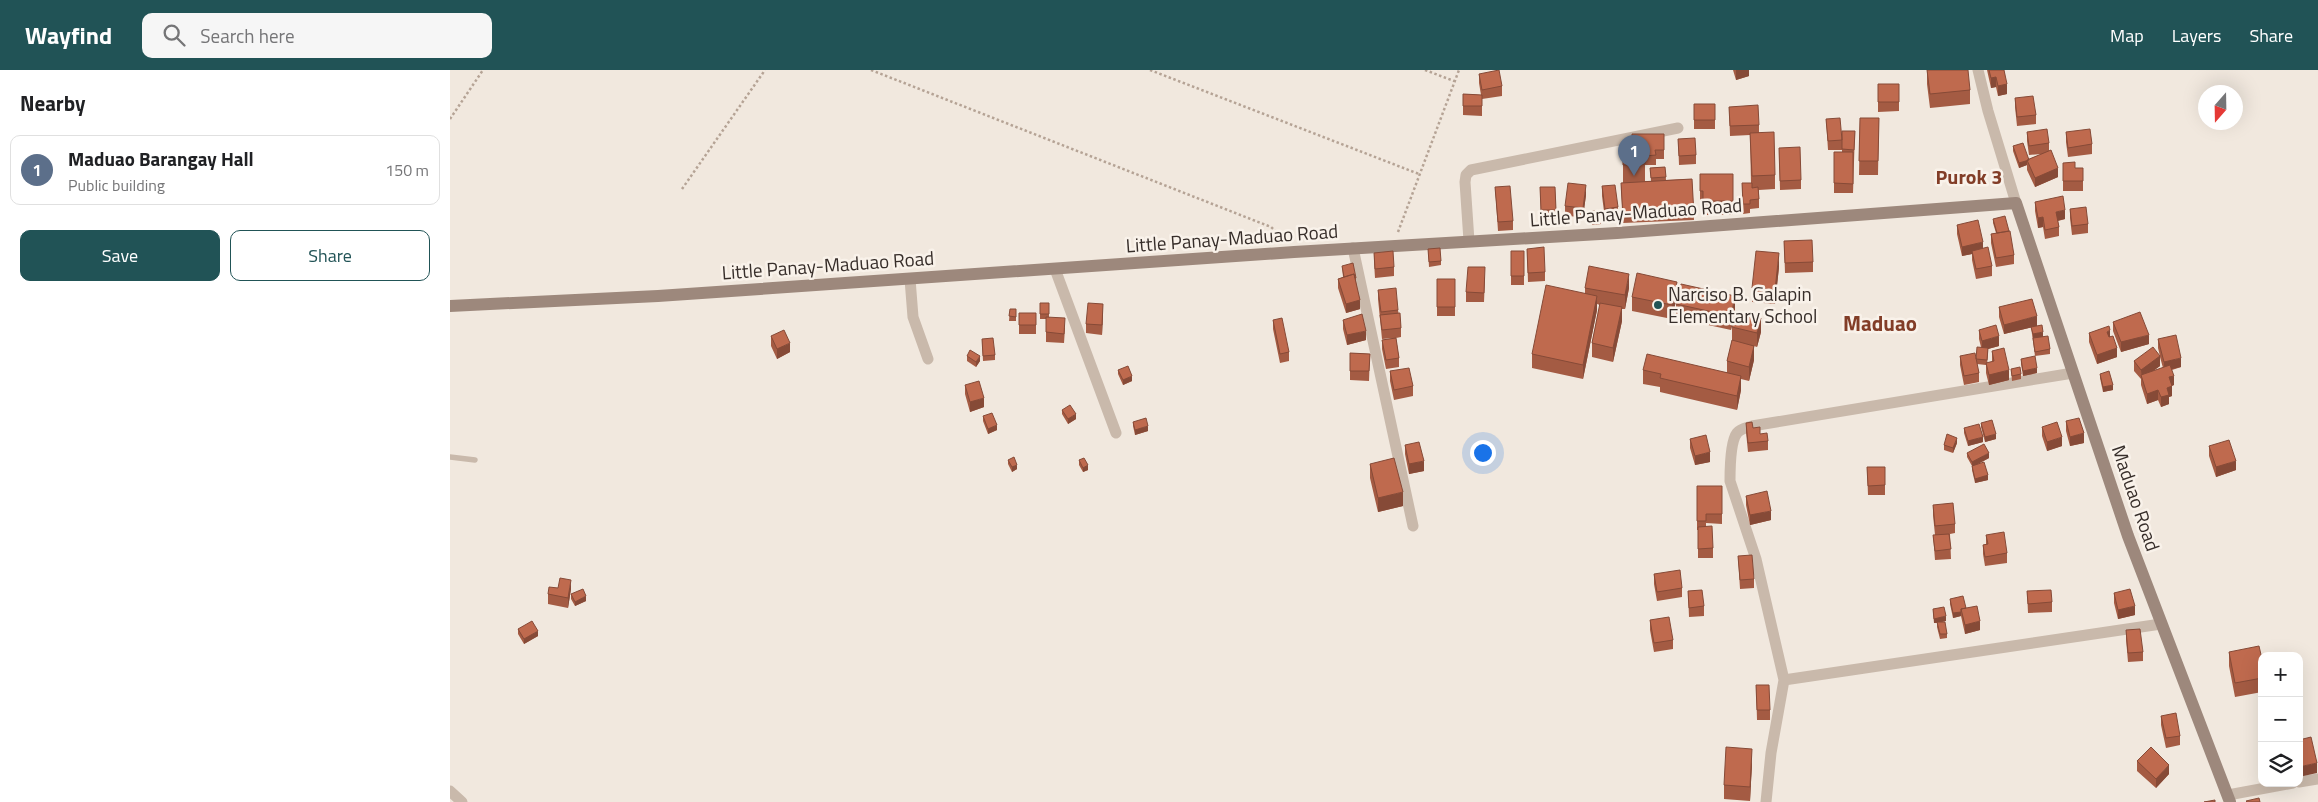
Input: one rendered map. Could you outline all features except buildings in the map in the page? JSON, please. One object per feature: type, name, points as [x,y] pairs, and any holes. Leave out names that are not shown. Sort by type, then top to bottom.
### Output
[{"type":"main road","name":"Little Panay-Maduao Road","points":[[450,306],[658,296],[2016,203]]},
{"type":"main road","name":"Maduao Road","points":[[2016,203],[2128,536],[2229,799]]},
{"type":"street","points":[[1978,70],[1988,111],[2016,203]]},
{"type":"street","points":[[1469,241],[1465,182],[1466,175],[1470,170],[1678,128]]},
{"type":"street","points":[[1353,248],[1413,526]]},
{"type":"street","points":[[1055,269],[1116,433]]},
{"type":"street","points":[[910,279],[913,317],[928,358]]},
{"type":"street","points":[[1766,802],[1771,753],[1784,680],[1756,559],[1730,481],[1730,469],[1737,433],[1742,429],[1752,426],[2072,373]]},
{"type":"street","points":[[1784,680],[2161,624]]},
{"type":"street","points":[[2303,781],[2318,779]]},
{"type":"street","points":[[2229,799],[2277,787]]},
{"type":"street","points":[[450,790],[462,802]]},
{"type":"lane","points":[[450,457],[474,460]]},
{"type":"path","points":[[450,120],[482,70]]},
{"type":"path","points":[[682,189],[765,70]]},
{"type":"path","points":[[871,70],[1271,228],[1279,234],[1294,252]]},
{"type":"path","points":[[1150,70],[1419,174]]},
{"type":"path","points":[[1425,70],[1454,82]]},
{"type":"path","points":[[1393,246],[1459,70]]},
{"type":"place","name":"Maduao Barangay Hall","points":[[1634,176]]},
{"type":"place","name":"Narciso B. Galapin Elementary School","points":[[1658,305]]},
{"type":"district","name":"Purok 3","points":[[1969,177]]},
{"type":"district","name":"Maduao","points":[[1880,324]]}]
